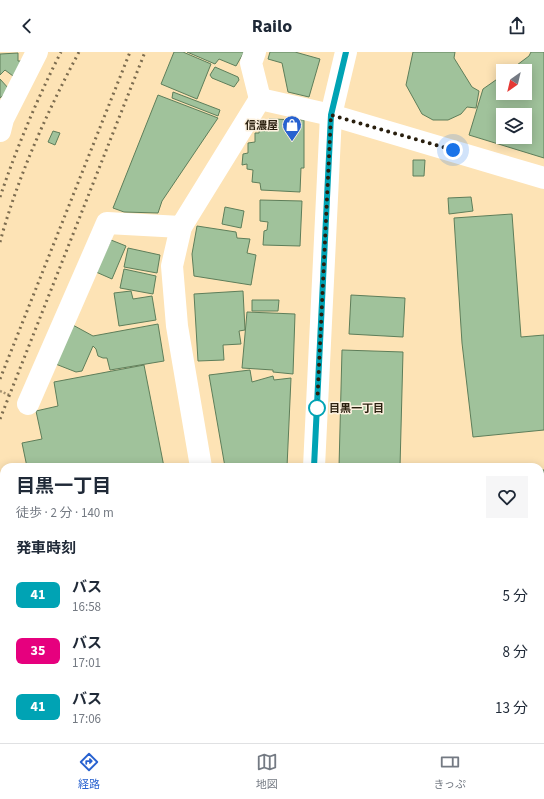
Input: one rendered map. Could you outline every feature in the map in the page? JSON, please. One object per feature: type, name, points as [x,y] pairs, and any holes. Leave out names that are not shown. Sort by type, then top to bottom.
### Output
[{"type":"street","points":[[0,131],[3,119],[37,52]]},
{"type":"street","points":[[200,463],[177,326],[172,266],[181,227],[260,99],[251,63],[255,52]]},
{"type":"street","points":[[314,463],[331,115],[346,52]]},
{"type":"street","points":[[260,99],[331,115],[544,178]]},
{"type":"street","points":[[28,404],[107,222],[181,227]]},
{"type":"building","points":[[174,52],[183,52],[211,64],[197,99],[161,84]]},
{"type":"building","points":[[187,52],[244,52],[236,66],[219,59],[215,64]]},
{"type":"building","points":[[270,52],[295,52],[320,59],[309,97],[288,92],[282,63],[268,59]]},
{"type":"building","points":[[413,52],[455,52],[454,58],[472,87],[479,91],[476,108],[467,107],[461,114],[448,120],[433,120],[422,114],[406,85]]},
{"type":"building","points":[[531,52],[544,52],[544,158],[498,144],[532,144],[532,108],[496,108],[496,143],[469,135],[483,89],[496,80],[496,100],[532,100],[532,64],[518,64],[529,56]]},
{"type":"building","points":[[18,53],[18,61],[22,61],[17,79],[5,70],[0,75],[0,54]]},
{"type":"building","points":[[215,67],[238,77],[239,80],[234,87],[212,78],[210,75]]},
{"type":"building","points":[[0,79],[10,90],[0,98]]},
{"type":"building","points":[[173,92],[220,110],[218,116],[172,98]]},
{"type":"building","points":[[158,95],[218,118],[162,201],[158,213],[124,212],[113,208]]},
{"type":"building","points":[[269,119],[304,120],[304,168],[301,168],[300,192],[261,190],[260,183],[252,182],[253,170],[247,169],[247,164],[242,165],[243,154],[248,153],[248,143],[255,142],[255,133],[259,133],[260,127],[268,126]]},
{"type":"building","points":[[53,131],[60,133],[55,145],[48,142]]},
{"type":"building","points":[[413,160],[425,160],[424,176],[413,176]]},
{"type":"building","points":[[471,197],[473,211],[449,214],[448,198]]},
{"type":"building","points":[[260,200],[302,201],[300,246],[263,245],[264,231],[267,230],[268,222],[260,221]]},
{"type":"building","points":[[225,207],[244,211],[241,228],[222,224]]},
{"type":"building","points":[[512,214],[521,337],[544,335],[544,430],[473,437],[462,343],[454,218]]},
{"type":"building","points":[[197,226],[236,232],[237,238],[250,239],[247,253],[256,255],[251,285],[194,276],[192,254]]},
{"type":"building","points":[[111,240],[126,246],[112,279],[96,272]]},
{"type":"building","points":[[128,248],[160,255],[157,273],[124,267]]},
{"type":"building","points":[[124,269],[156,276],[153,294],[120,288]]},
{"type":"building","points":[[131,291],[133,299],[152,296],[156,320],[119,326],[114,293]]},
{"type":"building","points":[[243,291],[245,330],[239,331],[241,344],[223,345],[224,360],[198,361],[194,294]]},
{"type":"building","points":[[351,295],[405,298],[403,337],[349,334]]},
{"type":"building","points":[[252,300],[279,300],[278,311],[252,311]]},
{"type":"building","points":[[247,312],[295,314],[293,374],[273,372],[273,370],[242,368]]},
{"type":"building","points":[[71,324],[93,336],[158,324],[164,361],[110,370],[107,358],[98,356],[96,349],[93,346],[82,371],[76,372],[53,363]]},
{"type":"building","points":[[342,350],[403,352],[400,463],[339,463]]},
{"type":"building","points":[[144,365],[163,463],[26,463],[22,443],[42,439],[36,411],[58,406],[54,382]]},
{"type":"building","points":[[250,370],[252,382],[273,376],[274,380],[291,378],[287,463],[224,463],[209,375]]},
{"type":"railway","points":[[0,197],[28,123],[61,52]]},
{"type":"railway","points":[[0,242],[24,169],[45,121],[79,52]]},
{"type":"railway","points":[[0,379],[130,52]]},
{"type":"railway","points":[[0,419],[145,52]]},
{"type":"bus line","name":"41","points":[[314,463],[331,115],[346,52]]},
{"type":"place","name":"信濃屋","points":[[292,142]]},
{"type":"place","name":"目黒一丁目","points":[[317,408]]},
{"type":"route","points":[[317,408],[331,115],[453,150]]}]
